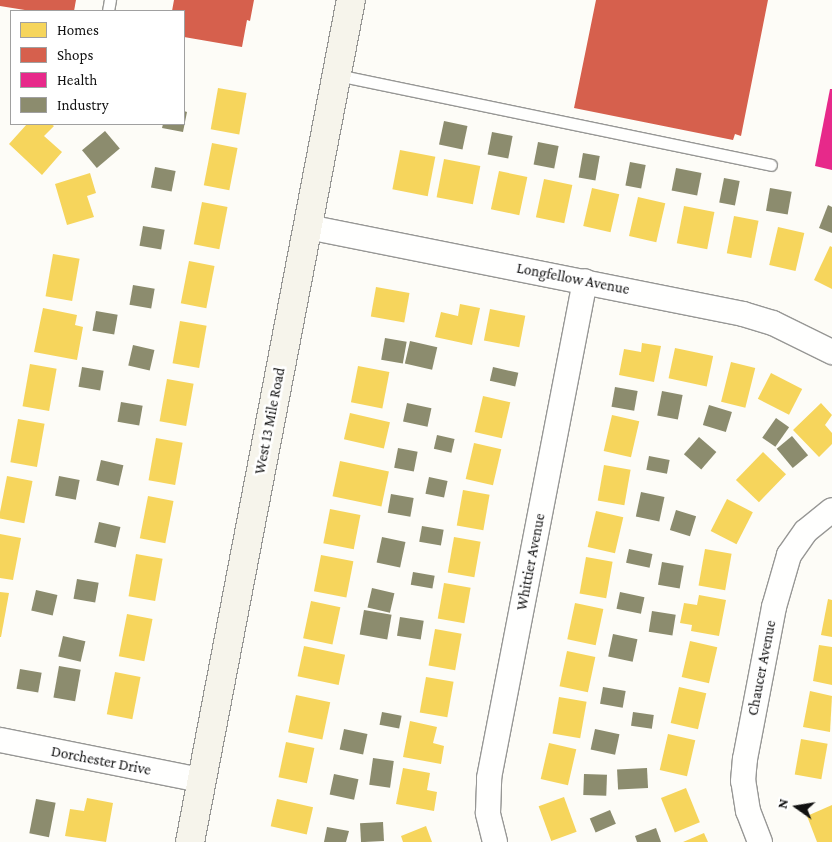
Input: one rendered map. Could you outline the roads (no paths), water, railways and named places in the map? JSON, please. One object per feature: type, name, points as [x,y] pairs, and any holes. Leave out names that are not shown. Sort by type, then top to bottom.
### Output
[{"type":"main road","name":"West 13 Mile Road","points":[[190,842],[351,0]]},
{"type":"street","name":"Longfellow Avenue","points":[[308,227],[743,314],[773,323],[832,352]]},
{"type":"street","name":"Whittier Avenue","points":[[495,842],[488,813],[489,778],[585,281]]},
{"type":"street","name":"Chaucer Avenue","points":[[760,842],[748,811],[743,781],[745,759],[774,606],[789,555],[806,531],[832,510]]},
{"type":"street","name":"Dorchester Drive","points":[[0,740],[201,780]]},
{"type":"lane","points":[[337,76],[771,165]]}]
